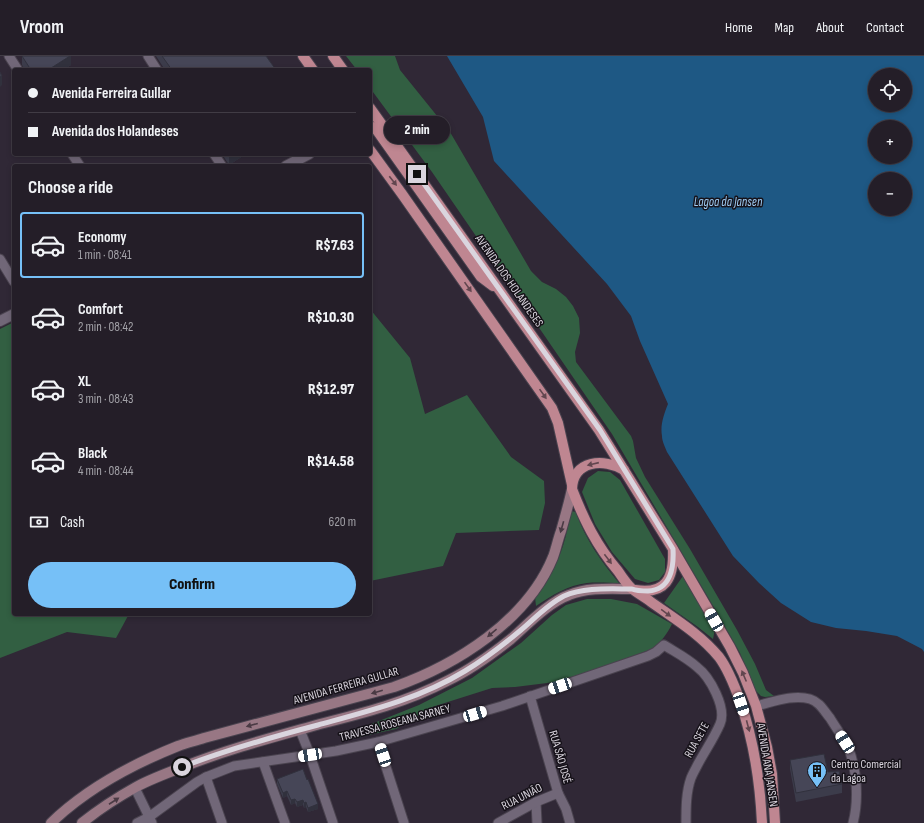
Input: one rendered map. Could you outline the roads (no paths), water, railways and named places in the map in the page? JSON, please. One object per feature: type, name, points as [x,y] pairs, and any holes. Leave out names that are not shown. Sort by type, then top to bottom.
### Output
[{"type":"main road","points":[[303,56],[312,68]]},
{"type":"main road","points":[[333,56],[342,68]]},
{"type":"main road","name":"AVENIDA DOS HOLANDESES","points":[[372,111],[600,430],[673,549]]},
{"type":"main road","points":[[372,127],[376,129],[481,277],[500,290]]},
{"type":"main road","points":[[372,153],[412,206],[552,408],[558,422],[572,488]]},
{"type":"main road","points":[[572,488],[573,480],[577,473],[585,466],[590,464],[596,463],[614,465],[625,470]]},
{"type":"main road","name":"AVENIDA ANA JANSEN","points":[[572,488],[586,522],[605,556],[634,589],[700,637],[720,659],[734,684],[745,715],[753,745],[760,787],[762,823]]},
{"type":"main road","name":"AVENIDA FERREIRA GULLAR","points":[[51,823],[80,799],[104,783],[131,768],[178,746],[405,683],[439,668],[479,644],[494,632],[523,604],[542,579],[553,557],[572,488]]},
{"type":"main road","points":[[82,823],[135,788],[168,772],[209,756],[390,705],[448,681],[486,657],[509,640],[550,605],[564,596],[594,590],[634,589],[652,591],[669,579],[672,569],[673,549]]},
{"type":"main road","name":"AVENIDA ANA JANSEN","points":[[673,549],[730,647],[743,673],[756,706],[767,747],[772,774],[775,823]]},
{"type":"main road","points":[[312,709],[318,725]]},
{"type":"street","points":[[9,56],[17,68]]},
{"type":"street","points":[[148,56],[156,68]]},
{"type":"street","points":[[290,164],[305,156]]},
{"type":"street","points":[[0,259],[12,279]]},
{"type":"street","points":[[0,321],[12,315]]},
{"type":"street","name":"TRAVESSA ROSEANA SARNEY","points":[[137,823],[150,820],[197,782],[234,766],[336,751],[378,742],[465,717],[648,656],[656,652],[664,645]]},
{"type":"street","name":"RUA SETE","points":[[664,645],[698,667],[717,696],[722,708],[721,722],[691,776],[688,788],[686,823]]},
{"type":"street","name":"RUA SÃO JOSÉ","points":[[530,696],[558,792],[566,809],[570,823]]},
{"type":"street","points":[[756,706],[799,698],[810,699],[822,706],[845,742],[851,755],[856,782],[853,823]]},
{"type":"street","points":[[300,730],[333,823]]},
{"type":"street","points":[[378,742],[404,823]]},
{"type":"street","points":[[263,762],[285,823]]},
{"type":"street","points":[[206,777],[222,823]]},
{"type":"street","points":[[135,788],[150,820]]},
{"type":"street","name":"RUA UNIÃO","points":[[498,823],[536,802],[558,792]]},
{"type":"street","points":[[536,802],[536,823]]},
{"type":"water","name":"Lagoa da Jansen","points":[[447,56],[924,56],[924,652],[922,649],[897,636],[836,628],[811,622],[781,603],[733,556],[667,452],[662,440],[662,424],[668,404],[640,341],[631,316],[607,284],[494,161],[483,117]]},
{"type":"place","name":"Centro Comercial da Lagoa","points":[[817,788]]}]
